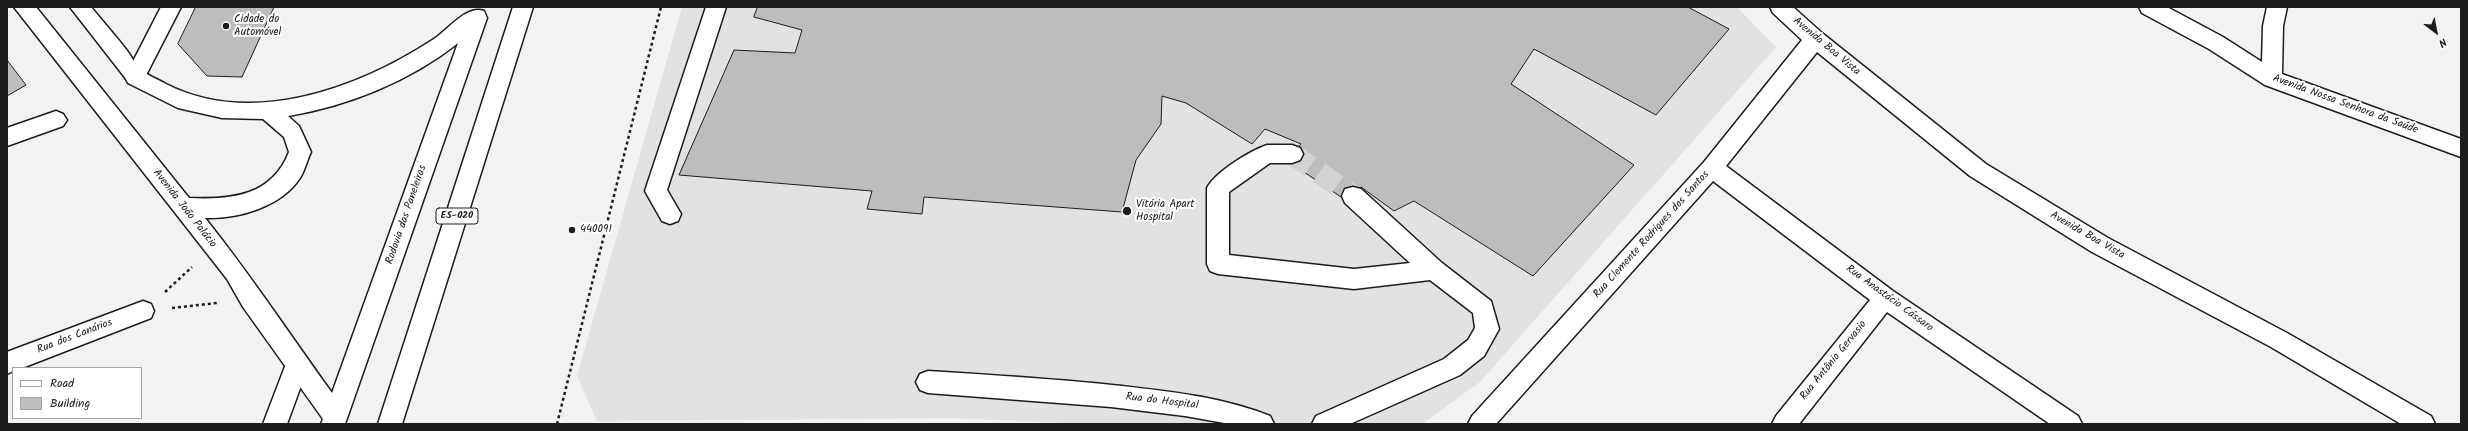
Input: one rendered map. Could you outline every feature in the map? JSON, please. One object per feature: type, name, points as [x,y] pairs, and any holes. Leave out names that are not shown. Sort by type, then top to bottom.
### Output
[{"type":"street","name":"Avenida João Palácio","points":[[24,7],[235,272],[251,300],[297,364],[334,420]]},
{"type":"street","points":[[80,7],[135,77],[155,90],[179,100],[206,107],[236,110],[267,110],[300,105],[366,87],[427,56],[454,37],[479,12]]},
{"type":"street","points":[[135,77],[171,7]]},
{"type":"street","name":"ES-020","points":[[390,424],[523,7]]},
{"type":"street","points":[[670,214],[656,191],[716,7]]},
{"type":"street","name":"Avenida Boa Vista","points":[[1780,7],[1815,40],[1978,170],[2100,245],[2280,340],[2423,424]]},
{"type":"street","name":"Avenida Nossa Senhora da Saúde","points":[[2149,7],[2216,43],[2272,79],[2461,148]]},
{"type":"street","points":[[2272,79],[2273,26],[2276,7]]},
{"type":"street","name":"Rodovia das Paneleiras","points":[[334,420],[479,12]]},
{"type":"street","name":"Rua Clemente Rodrigues dos Santos","points":[[1480,424],[1712,168],[1815,40]]},
{"type":"street","points":[[184,207],[221,209],[247,204],[274,189],[292,172],[300,152],[292,132],[267,110]]},
{"type":"street","points":[[7,137],[56,120]]},
{"type":"street","points":[[1292,154],[1267,154],[1231,177],[1218,188],[1218,264],[1354,279],[1434,270]]},
{"type":"street","name":"Rua Anastácio Cássaro","points":[[1712,168],[1885,298],[2070,424]]},
{"type":"street","points":[[1324,424],[1452,367],[1476,348],[1487,329],[1483,308],[1434,270],[1353,196]]},
{"type":"street","name":"Rua Antônio Gervasio","points":[[1784,424],[1885,298]]},
{"type":"street","name":"Rua dos Canários","points":[[7,363],[143,311]]},
{"type":"street","points":[[275,424],[297,364]]},
{"type":"street","name":"Rua do Hospital","points":[[982,373],[1061,391]]},
{"type":"street","name":"Rua do Hospital","points":[[928,382],[1061,391],[1198,406],[1248,418],[1262,424]]},
{"type":"path","points":[[557,424],[661,7]]},
{"type":"path","points":[[143,311],[215,247]]},
{"type":"path","points":[[143,311],[251,300]]},
{"type":"shaded area","name":"Vitória Apart Hospital","points":[[682,7],[1737,7],[1776,47],[1480,382],[1422,424],[1089,424],[952,418],[597,421],[577,376]]},
{"type":"building","name":"Cidade do Automóvel","points":[[196,7],[274,7],[242,77],[207,76],[178,44]]},
{"type":"building","name":"Vitória Apart Hospital","points":[[758,7],[1688,7],[1729,29],[1656,115],[1534,49],[1511,84],[1634,165],[1533,276],[1414,201],[1394,211],[1361,187],[1347,201],[1286,160],[1301,144],[1265,129],[1252,144],[1186,103],[1162,96],[1161,124],[1136,160],[1122,212],[924,197],[922,214],[867,209],[872,191],[679,175],[734,50],[795,53],[802,30],[754,17]]},
{"type":"building","points":[[7,60],[26,85],[7,96]]},
{"type":"tunnel","points":[[1292,154],[1353,196]]},
{"type":"place","name":"Cidade do Automóvel","points":[[226,26]]},
{"type":"place","name":"Vitória Apart Hospital","points":[[1127,211]]},
{"type":"place","name":"440091","points":[[572,230]]}]
